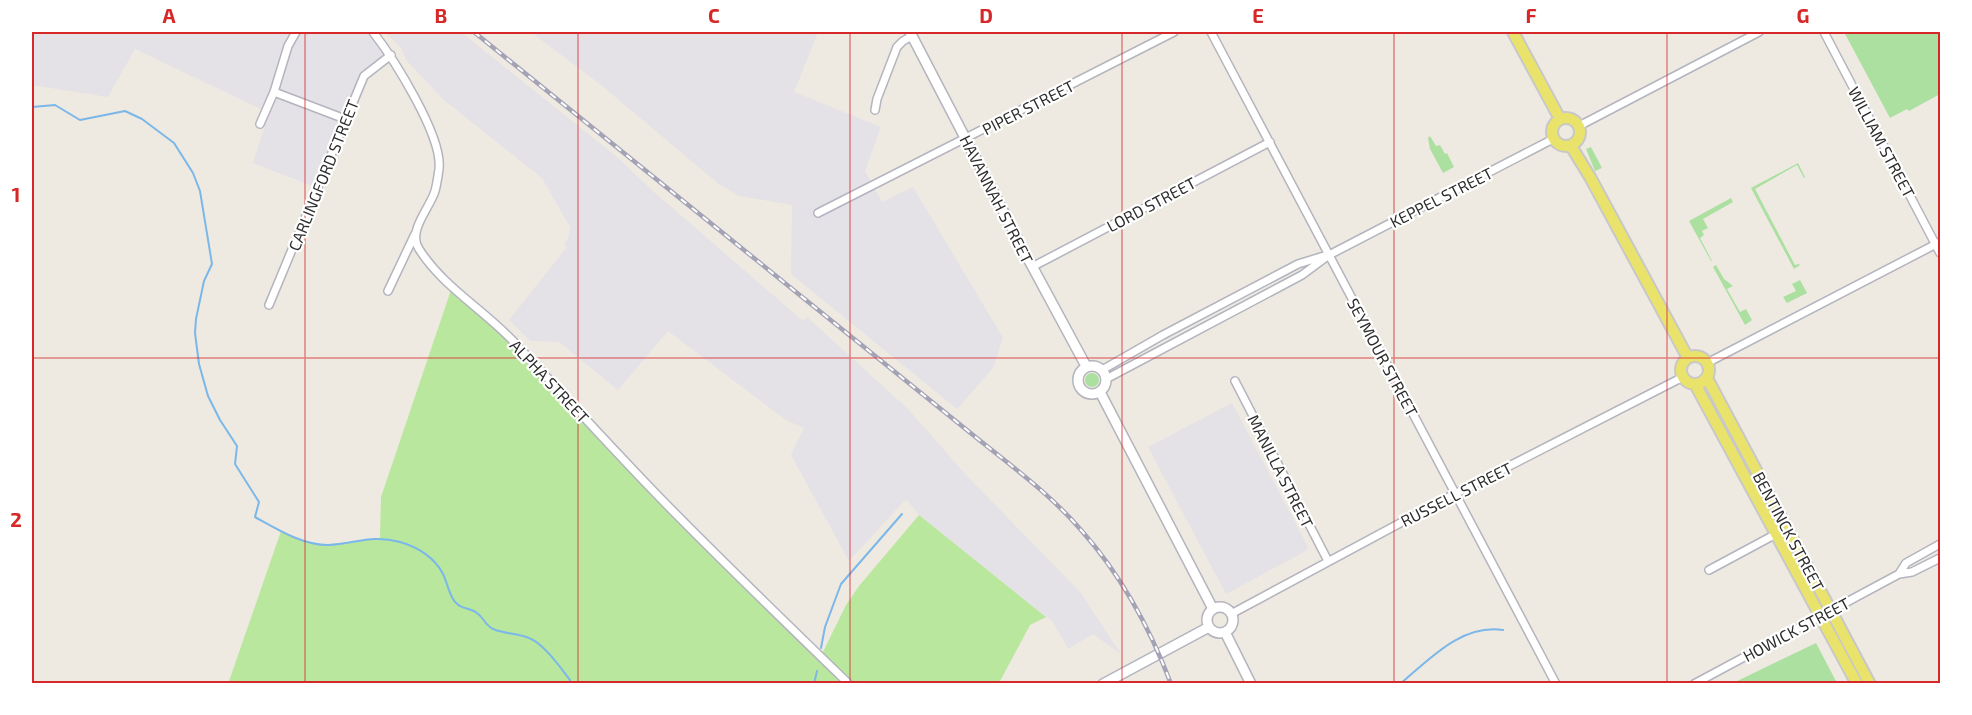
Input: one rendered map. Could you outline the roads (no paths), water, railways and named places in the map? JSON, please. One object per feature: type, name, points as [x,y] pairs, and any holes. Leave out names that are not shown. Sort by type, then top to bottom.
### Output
[{"type":"main road","points":[[1513,32],[1560,119]]},
{"type":"main road","points":[[1560,119],[1573,119],[1580,126],[1579,140],[1571,146],[1559,145],[1553,139],[1552,130],[1560,119]]},
{"type":"main road","points":[[1571,146],[1688,358]]},
{"type":"main road","points":[[1701,357],[1707,363],[1709,370],[1707,378],[1695,384],[1686,381],[1683,377],[1682,365],[1688,358],[1701,357]]},
{"type":"main road","name":"BENTINCK STREET","points":[[1707,378],[1826,612],[1857,684]]},
{"type":"main road","name":"BENTINCK STREET","points":[[1695,384],[1776,534],[1870,684]]},
{"type":"street","points":[[260,124],[274,92],[288,46],[296,32]]},
{"type":"street","points":[[373,32],[390,55],[424,120],[434,142],[439,165],[435,190],[388,291]]},
{"type":"street","name":"PIPER STREET","points":[[818,213],[1174,32]]},
{"type":"street","name":"SEYMOUR STREET","points":[[1211,32],[1556,684]]},
{"type":"street","points":[[1580,126],[1759,32]]},
{"type":"street","name":"WILLIAM STREET","points":[[1824,32],[1941,253]]},
{"type":"street","points":[[875,110],[897,47],[911,34]]},
{"type":"street","name":"HAVANNAH STREET","points":[[911,34],[1086,366]]},
{"type":"street","name":"CARLINGFORD STREET","points":[[269,305],[364,76],[390,55]]},
{"type":"street","points":[[274,92],[345,119]]},
{"type":"street","name":"KEPPEL STREET","points":[[1106,379],[1302,275],[1329,255],[1553,139]]},
{"type":"street","name":"LORD STREET","points":[[1032,267],[1270,142]]},
{"type":"street","name":"ALPHA STREET","points":[[416,231],[417,246],[452,287],[510,338],[669,507],[849,684]]},
{"type":"street","points":[[1707,363],[1938,244]]},
{"type":"street","name":"KEPPEL STREET","points":[[1102,370],[1298,264],[1329,255]]},
{"type":"street","points":[[1255,287],[1260,297]]},
{"type":"street","points":[[1163,335],[1168,346]]},
{"type":"street","points":[[1093,365],[1102,370],[1106,379],[1104,388],[1100,392],[1091,394],[1080,388],[1078,375],[1086,366],[1093,365]]},
{"type":"street","name":"RUSSELL STREET","points":[[1231,614],[1594,421],[1683,377]]},
{"type":"street","name":"MANILLA STREET","points":[[1235,381],[1328,561]]},
{"type":"street","points":[[1100,392],[1213,609]]},
{"type":"street","points":[[1709,570],[1776,534]]},
{"type":"street","name":"HOWICK STREET","points":[[1899,574],[1906,563],[1941,544]]},
{"type":"street","name":"HOWICK STREET","points":[[1694,684],[1899,574],[1912,572],[1941,558]]},
{"type":"street","points":[[1224,608],[1231,614],[1232,624],[1225,632],[1215,632],[1209,627],[1208,619],[1213,609],[1224,608]]},
{"type":"street","points":[[1103,684],[1209,627]]},
{"type":"street","points":[[1225,632],[1251,684]]},
{"type":"waterway","points":[[32,107],[55,105],[80,120],[125,111],[142,119],[174,143],[193,173],[200,191],[212,264],[204,281],[196,319],[195,333],[199,364],[208,396],[237,446],[235,464],[259,502],[255,517],[290,536],[318,544],[328,545],[380,539],[400,542],[419,550],[440,568],[457,604],[477,613],[493,629],[524,636],[534,641],[556,662],[570,680],[569,684]]},
{"type":"waterway","points":[[821,648],[825,627],[841,584],[902,514]]},
{"type":"waterway","points":[[1400,684],[1435,654],[1460,638],[1473,632],[1503,630]]},
{"type":"waterway","points":[[814,684],[817,671]]},
{"type":"railway","points":[[474,32],[1045,493],[1095,547],[1122,584],[1154,643],[1171,684]]}]
